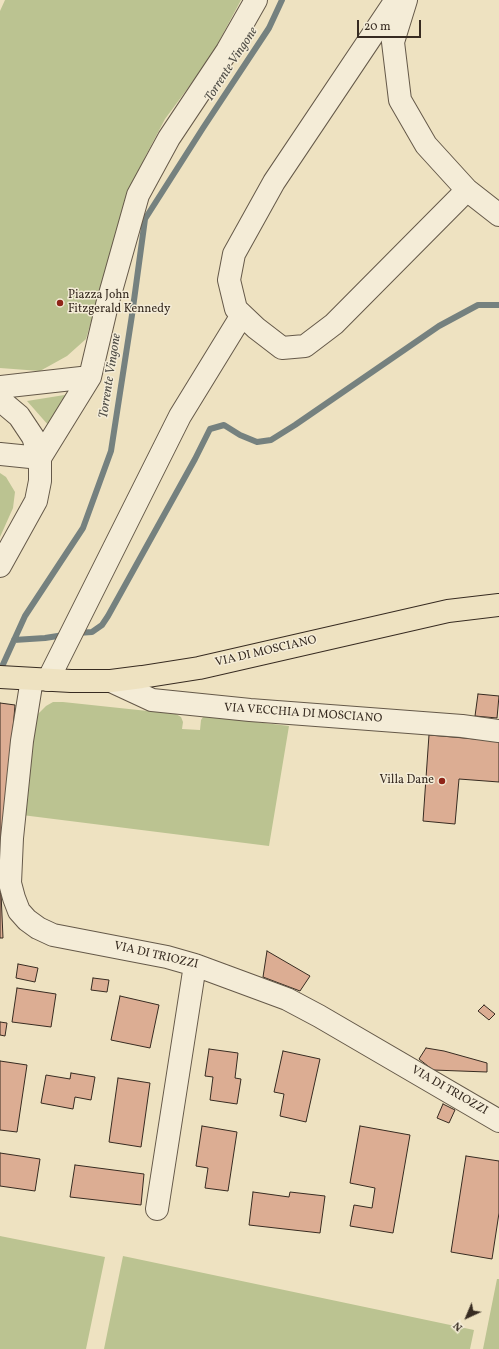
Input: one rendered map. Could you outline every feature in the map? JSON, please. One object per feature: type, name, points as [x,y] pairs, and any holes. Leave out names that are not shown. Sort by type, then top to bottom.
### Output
[{"type":"main road","name":"VIA DI MOSCIANO","points":[[0,677],[111,681],[199,668],[448,611],[499,605]]},
{"type":"street","points":[[40,458],[90,377],[107,305],[138,194],[169,138],[226,51],[256,0]]},
{"type":"street","points":[[396,0],[274,182],[234,254],[229,280],[236,309],[256,328],[282,348],[305,346],[334,324],[467,190]]},
{"type":"street","points":[[406,0],[393,42],[400,100],[426,145],[467,190],[499,215]]},
{"type":"street","name":"VIA DI TRIOZZI","points":[[242,315],[180,416],[40,679],[22,740],[12,838],[10,883],[14,898],[19,910],[27,920],[38,928],[53,934],[167,956],[287,999],[499,1120]]},
{"type":"street","points":[[0,387],[90,377]]},
{"type":"street","points":[[0,400],[19,416],[33,436],[40,458],[40,481],[36,501],[0,566]]},
{"type":"street","points":[[0,454],[40,458]]},
{"type":"street","name":"VIA VECCHIA DI MOSCIANO","points":[[111,681],[152,700],[250,710],[499,730]]},
{"type":"street","points":[[157,1209],[195,965]]},
{"type":"green space","name":"Piazza John Fitzgerald Kennedy","points":[[5,0],[241,0],[210,58],[165,119],[145,157],[123,212],[86,339],[67,356],[40,371],[0,368],[0,11]]},
{"type":"green space","points":[[77,393],[57,435],[27,401]]},
{"type":"green space","points":[[0,473],[6,477],[15,492],[13,508],[0,537]]},
{"type":"green space","points":[[53,702],[176,714],[181,717],[183,722],[182,729],[200,730],[201,720],[203,717],[207,716],[289,726],[269,846],[22,815],[32,723],[46,706]]},
{"type":"green space","points":[[0,1236],[105,1257],[86,1349],[0,1349]]},
{"type":"green space","points":[[123,1256],[474,1330],[470,1349],[104,1349]]},
{"type":"green space","points":[[497,1279],[499,1279],[499,1349],[483,1349]]},
{"type":"building","points":[[478,694],[499,696],[497,718],[475,716]]},
{"type":"building","points":[[0,703],[15,705],[2,863],[0,863]]},
{"type":"building","name":"Villa Dane","points":[[429,735],[499,741],[499,782],[459,779],[455,824],[423,821]]},
{"type":"building","points":[[1,893],[3,938],[0,938]]},
{"type":"building","points":[[267,951],[310,976],[300,991],[263,977]]},
{"type":"building","points":[[18,964],[38,968],[35,982],[16,978]]},
{"type":"building","points":[[93,978],[109,980],[107,992],[91,990]]},
{"type":"building","points":[[17,988],[56,994],[51,1027],[12,1022]]},
{"type":"building","points":[[120,996],[159,1005],[150,1048],[111,1040]]},
{"type":"building","points":[[484,1005],[495,1014],[489,1020],[478,1011]]},
{"type":"building","points":[[0,1022],[7,1023],[5,1036],[0,1035]]},
{"type":"building","points":[[426,1048],[444,1051],[487,1063],[487,1072],[433,1070],[419,1059]]},
{"type":"building","points":[[209,1049],[238,1053],[235,1078],[241,1079],[237,1104],[210,1100],[213,1077],[205,1076]]},
{"type":"building","points":[[283,1051],[320,1059],[306,1122],[280,1116],[284,1094],[274,1092]]},
{"type":"building","points":[[0,1061],[27,1065],[17,1132],[0,1130]]},
{"type":"building","points":[[71,1073],[95,1077],[91,1100],[75,1097],[73,1109],[41,1103],[46,1075],[70,1079]]},
{"type":"building","points":[[118,1078],[150,1083],[141,1147],[109,1142]]},
{"type":"building","points":[[443,1104],[455,1110],[449,1123],[437,1118]]},
{"type":"building","points":[[202,1126],[237,1132],[228,1191],[205,1188],[208,1168],[196,1166]]},
{"type":"building","points":[[360,1126],[410,1135],[393,1233],[350,1226],[354,1205],[372,1208],[375,1188],[350,1183]]},
{"type":"building","points":[[0,1153],[40,1159],[35,1191],[0,1186]]},
{"type":"building","points":[[466,1156],[499,1161],[499,1213],[492,1259],[451,1252]]},
{"type":"building","points":[[75,1165],[144,1174],[141,1205],[70,1197]]},
{"type":"building","points":[[253,1192],[289,1197],[290,1192],[325,1196],[320,1233],[249,1225]]},
{"type":"waterway","name":"Torrente Vingone","points":[[0,671],[25,616],[83,528],[111,451],[145,219],[269,28],[282,0]]},
{"type":"waterway","points":[[77,633],[92,632],[102,625],[108,616],[210,429],[224,425],[240,435],[257,442],[271,440],[439,326],[478,305],[499,305]]},
{"type":"waterway","points":[[14,640],[64,635]]},
{"type":"place","name":"Piazza John Fitzgerald Kennedy","points":[[60,303]]},
{"type":"place","name":"Villa Dane","points":[[442,781]]}]
